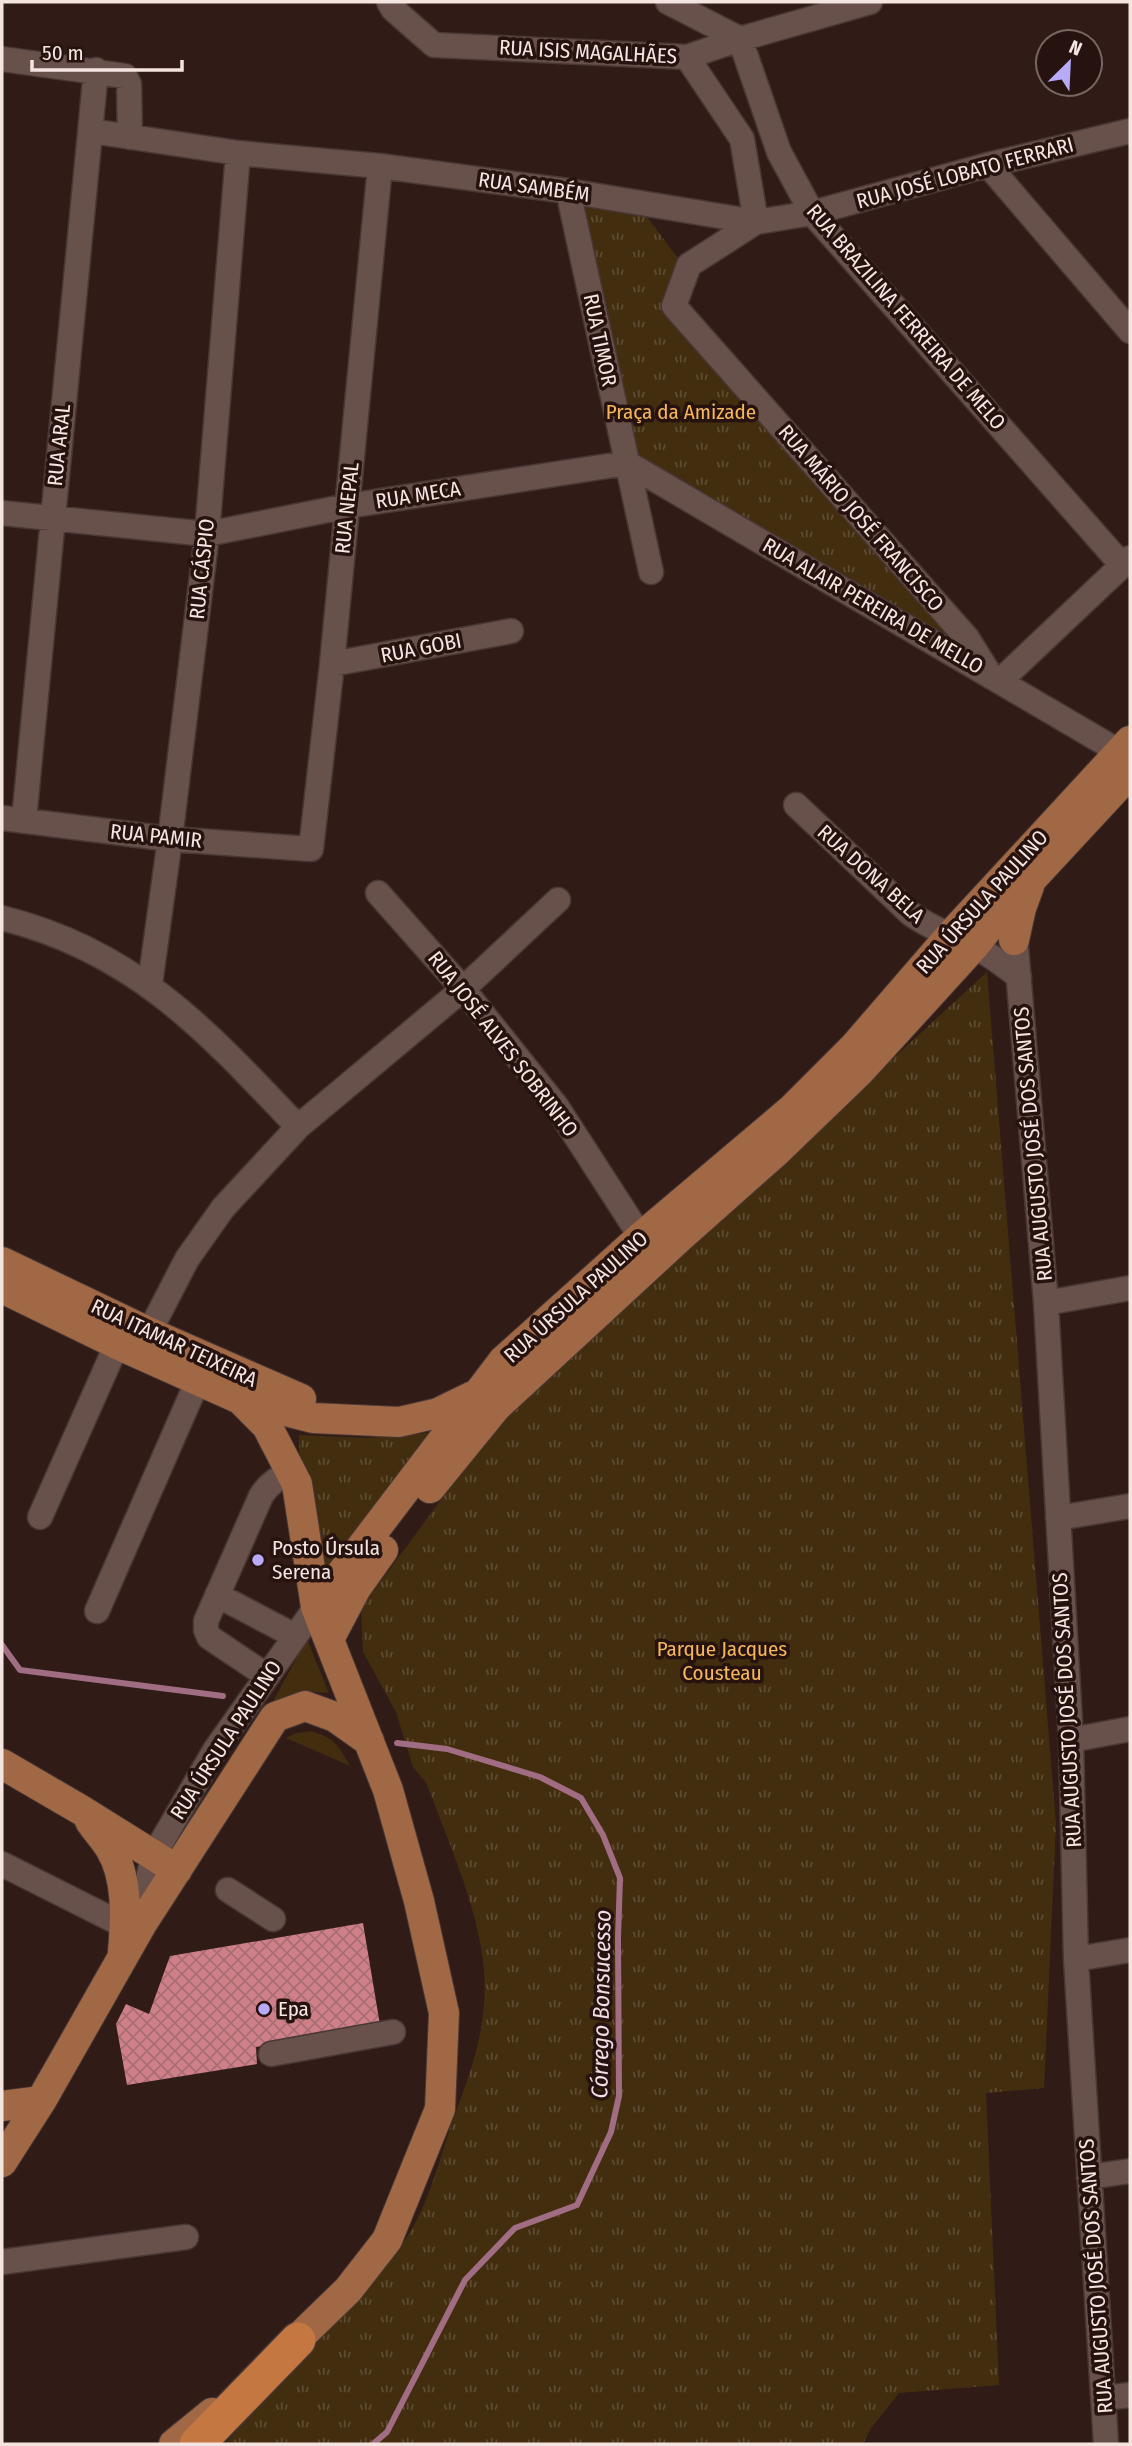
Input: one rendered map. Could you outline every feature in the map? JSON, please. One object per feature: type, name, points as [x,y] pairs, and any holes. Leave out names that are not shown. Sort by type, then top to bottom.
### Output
[{"type":"highway","points":[[197,2444],[298,2340]]},
{"type":"main road","name":"RUA ÚRSULA PAULINO","points":[[993,905],[1032,879],[1128,756]]},
{"type":"main road","name":"RUA ÚRSULA PAULINO","points":[[329,1640],[356,1588],[387,1544],[496,1407],[777,1151],[860,1070],[962,941],[1128,756]]},
{"type":"main road","points":[[1014,940],[1021,908],[1032,879]]},
{"type":"main road","name":"RUA ÚRSULA PAULINO","points":[[316,1606],[475,1395],[503,1362],[641,1237],[791,1110],[962,941]]},
{"type":"main road","name":"RUA ITAMAR TEIXEIRA","points":[[2,1262],[198,1380],[240,1399],[313,1418],[400,1422],[438,1413],[475,1395]]},
{"type":"main road","name":"RUA ITAMAR TEIXEIRA","points":[[2,1288],[135,1343],[349,1420]]},
{"type":"main road","name":"RUA ITAMAR TEIXEIRA","points":[[174,2444],[298,2340],[348,2290],[387,2240],[440,2109],[444,2012],[419,1901],[388,1790],[316,1606],[297,1484],[267,1426],[240,1399]]},
{"type":"main road","name":"RUA ÚRSULA PAULINO","points":[[2,2162],[41,2101],[166,1863],[275,1717],[305,1706],[335,1717],[369,1741]]},
{"type":"main road","points":[[2,1764],[166,1863]]},
{"type":"main road","points":[[81,1810],[111,1849],[120,1872],[127,1939]]},
{"type":"main road","points":[[2,2106],[41,2101]]},
{"type":"street","name":"RUA ISIS MAGALHÃES","points":[[389,2],[393,9],[434,45],[687,57],[870,2]]},
{"type":"street","points":[[667,2],[740,39]]},
{"type":"street","name":"RUA BRAZILINA FERREIRA DE MELO","points":[[740,39],[779,152],[812,213],[1126,561]]},
{"type":"street","points":[[687,57],[742,139],[756,222]]},
{"type":"street","points":[[2,59],[125,76],[129,85],[130,137]]},
{"type":"street","name":"RUA ARAL","points":[[13,819],[52,519],[96,70]]},
{"type":"street","name":"RUA SAMBÉM","points":[[91,131],[238,153],[380,166],[568,191],[756,222]]},
{"type":"street","name":"RUA JOSÉ LOBATO FERRARI","points":[[674,306],[689,265],[756,222],[812,213],[988,165],[1130,131]]},
{"type":"street","name":"RUA CÁSPIO","points":[[149,984],[170,839],[207,534],[238,153]]},
{"type":"street","points":[[988,165],[1130,331]]},
{"type":"street","name":"RUA NEPAL","points":[[311,849],[348,506],[380,166]]},
{"type":"street","name":"RUA TIMOR","points":[[568,191],[651,572]]},
{"type":"street","name":"RUA MÁRIO JOSÉ FRANCISCO","points":[[674,306],[967,638],[994,676]]},
{"type":"street","name":"RUA MECA","points":[[2,513],[207,534],[348,506],[627,463]]},
{"type":"street","name":"RUA ALAIR PEREIRA DE MELLO","points":[[627,463],[1128,756]]},
{"type":"street","points":[[994,676],[1126,561]]},
{"type":"street","name":"RUA GOBI","points":[[332,664],[511,631]]},
{"type":"street","name":"RUA DONA BELA","points":[[796,805],[911,914],[931,928],[962,941]]},
{"type":"street","name":"RUA PAMIR","points":[[13,819],[170,839],[311,849]]},
{"type":"street","name":"RUA JOSÉ ALVES SOBRINHO","points":[[379,893],[463,989],[557,1107],[641,1237]]},
{"type":"street","points":[[40,1517],[135,1343],[187,1259],[223,1208],[298,1127],[463,989],[558,900]]},
{"type":"street","name":"RUA AUGUSTO JOSÉ DOS SANTOS","points":[[993,905],[1010,926],[1019,977],[1046,1303],[1071,1740],[1076,1959],[1107,2444]]},
{"type":"street","points":[[2,918],[23,923],[89,948],[149,984],[215,1040],[298,1127]]},
{"type":"street","name":"RUA AUGUSTO JOSÉ DOS SANTOS","points":[[962,941],[1019,977]]},
{"type":"street","points":[[1046,1303],[1130,1288]]},
{"type":"street","points":[[97,1611],[198,1380]]},
{"type":"street","points":[[267,1676],[209,1637],[206,1621],[261,1496],[267,1486],[292,1472]]},
{"type":"street","points":[[1058,1518],[1130,1506]]},
{"type":"street","points":[[217,1595],[295,1636]]},
{"type":"street","name":"RUA ÚRSULA PAULINO","points":[[166,1863],[215,1750],[316,1606]]},
{"type":"street","points":[[1071,1740],[1130,1729]]},
{"type":"street","points":[[2,1864],[127,1939]]},
{"type":"street","points":[[228,1891],[273,1919]]},
{"type":"street","points":[[1076,1959],[1130,1950]]},
{"type":"street","points":[[271,2054],[393,2032]]},
{"type":"street","points":[[1089,2177],[1130,2171]]},
{"type":"street","points":[[2,2262],[186,2238]]},
{"type":"street","points":[[1104,2398],[1130,2395]]},
{"type":"green space","name":"Praça da Amizade","points":[[575,201],[642,210],[682,264],[667,307],[978,663],[629,451]]},
{"type":"green space","name":"Parque Jacques Cousteau","points":[[987,972],[1056,1824],[1044,2088],[986,2093],[999,2385],[899,2393],[871,2428],[863,2444],[225,2444],[366,2289],[407,2237],[423,2208],[468,2079],[484,2008],[481,1946],[469,1899],[427,1784],[413,1767],[396,1712],[363,1652],[361,1608],[500,1420]]},
{"type":"green space","points":[[437,1432],[326,1578],[299,1450],[299,1435],[367,1438]]},
{"type":"green space","points":[[307,1639],[329,1693],[301,1691],[272,1703]]},
{"type":"green space","points":[[311,1731],[326,1736],[335,1743],[350,1766],[286,1738],[296,1733]]},
{"type":"building","name":"Epa","points":[[363,1923],[380,2025],[256,2047],[257,2064],[127,2085],[116,2024],[126,2004],[149,2014],[170,1956]]},
{"type":"waterway","name":"Córrego Bonsucesso","points":[[2,1645],[20,1670],[223,1696]]},
{"type":"waterway","name":"Córrego Bonsucesso","points":[[373,2444],[387,2432],[465,2280],[515,2228],[577,2205],[611,2132],[619,2096],[620,1878],[603,1835],[581,1798],[540,1777],[447,1749],[397,1743]]},
{"type":"place","name":"Posto Úrsula Serena","points":[[258,1560]]},
{"type":"place","name":"Epa","points":[[264,2009]]}]
